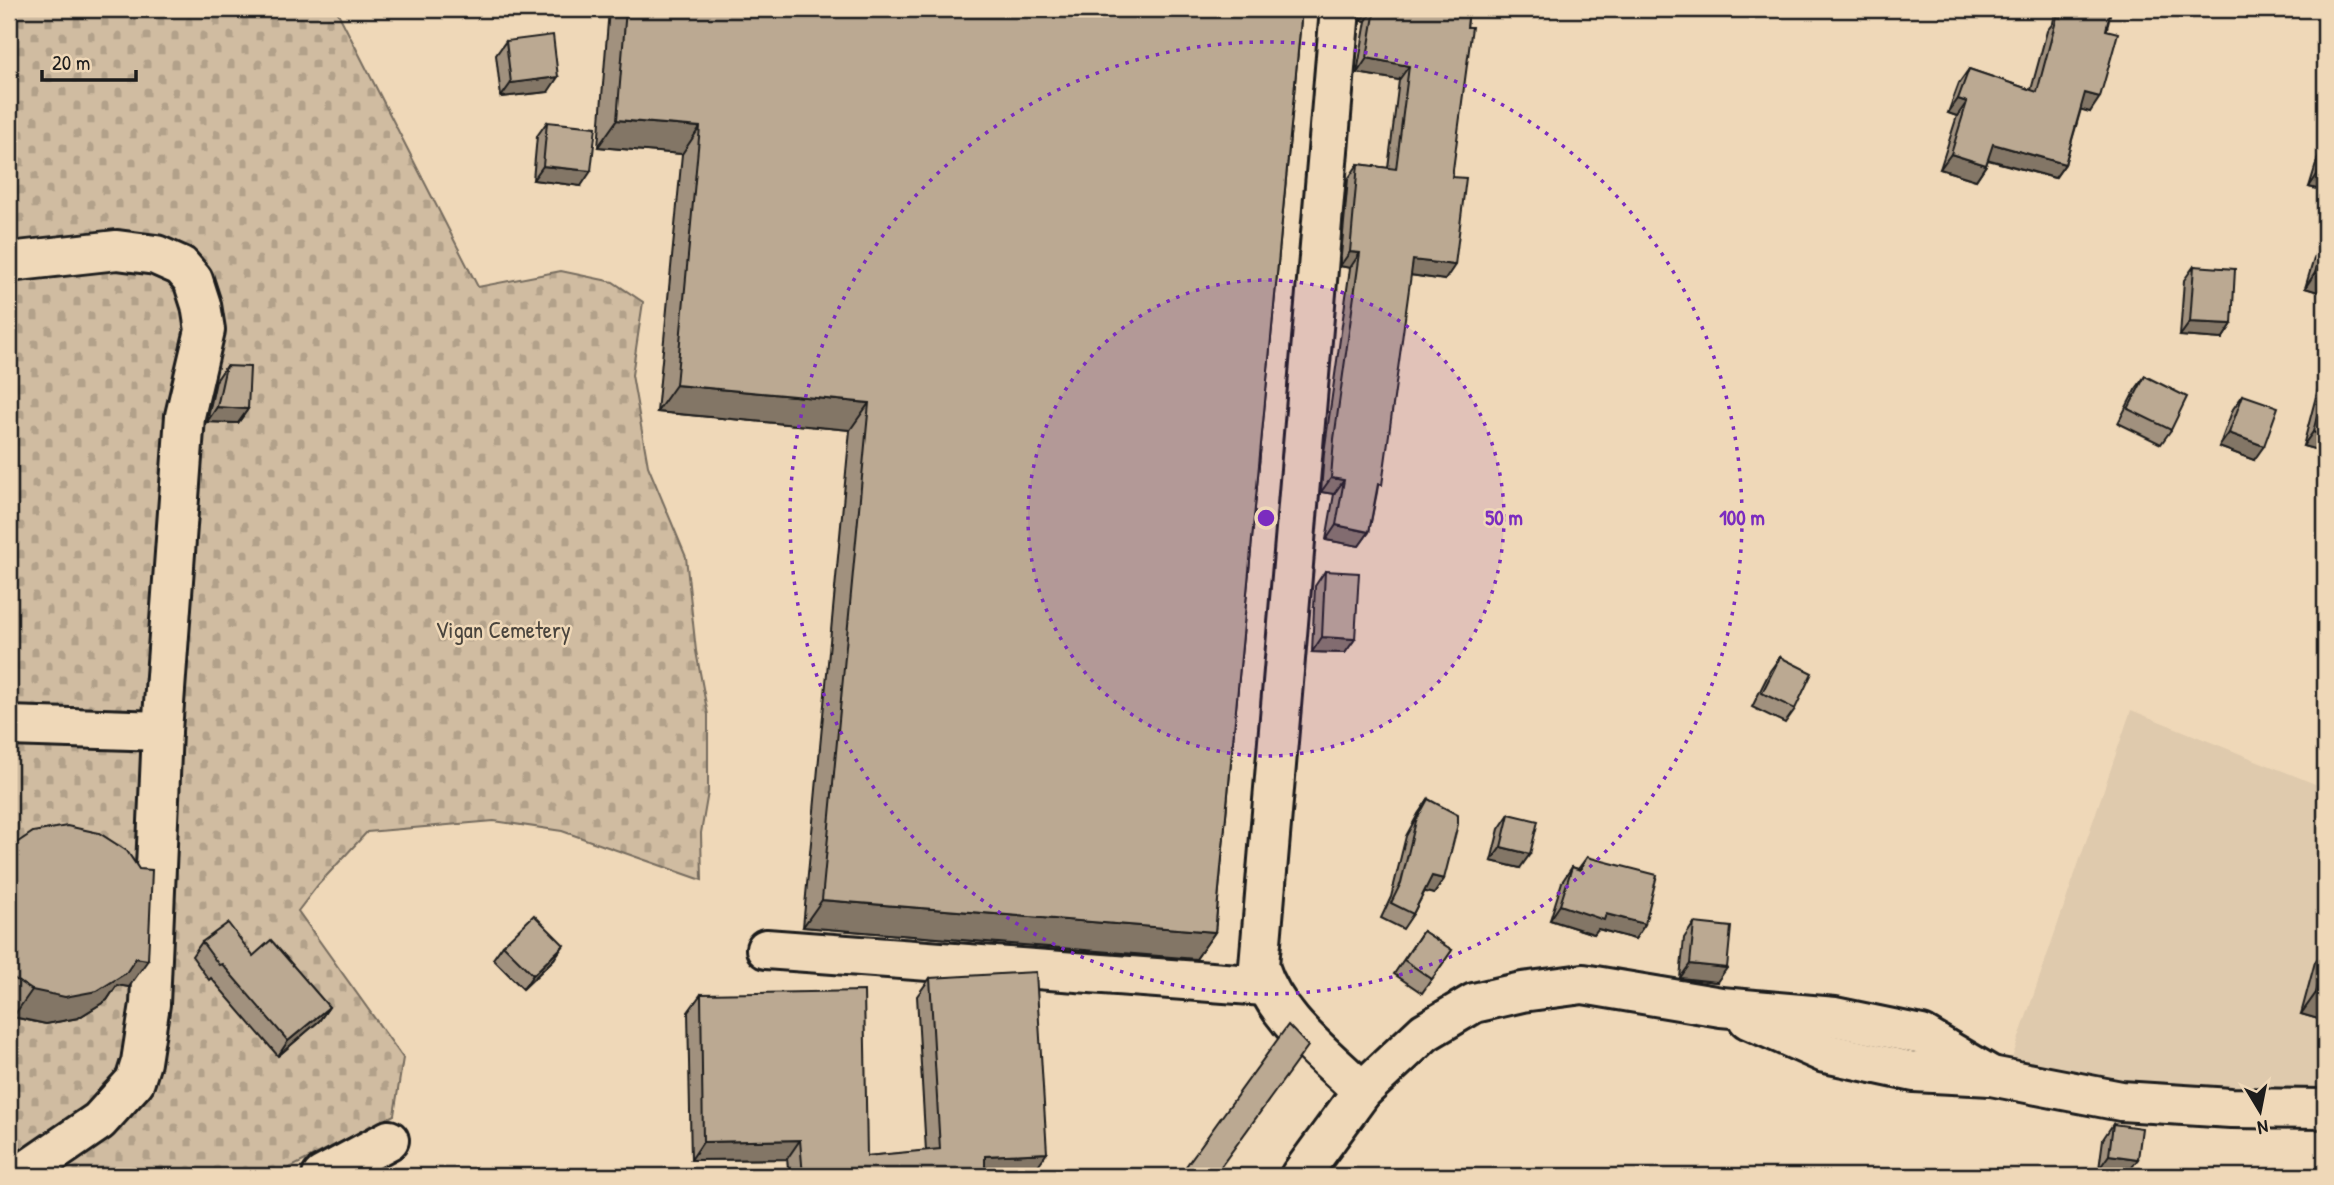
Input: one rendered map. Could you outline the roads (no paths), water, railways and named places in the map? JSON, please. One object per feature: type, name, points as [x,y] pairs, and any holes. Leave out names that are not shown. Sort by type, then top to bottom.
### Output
[{"type":"street","points":[[1340,9],[1259,966],[1265,986],[1278,1007],[1362,1091]]},
{"type":"street","points":[[9,262],[117,250],[156,255],[181,266],[193,280],[205,330],[186,416],[162,731],[150,1004],[141,1062],[135,1081],[99,1121],[19,1176]]},
{"type":"street","points":[[9,726],[162,731]]},
{"type":"street","points":[[766,949],[1265,986]]},
{"type":"street","points":[[1300,1176],[1362,1091],[1425,1032],[1474,1003],[1522,992],[1583,984],[1721,1007],[1835,1017],[1922,1035],[1991,1076]]},
{"type":"street","points":[[1721,1007],[1825,1053],[1914,1072],[1991,1076],[2121,1101],[2231,1108],[2325,1109]]},
{"type":"street","points":[[322,1176],[388,1140]]},
{"type":"park label","name":"Vigan Cemetery","points":[[503,630]]}]
